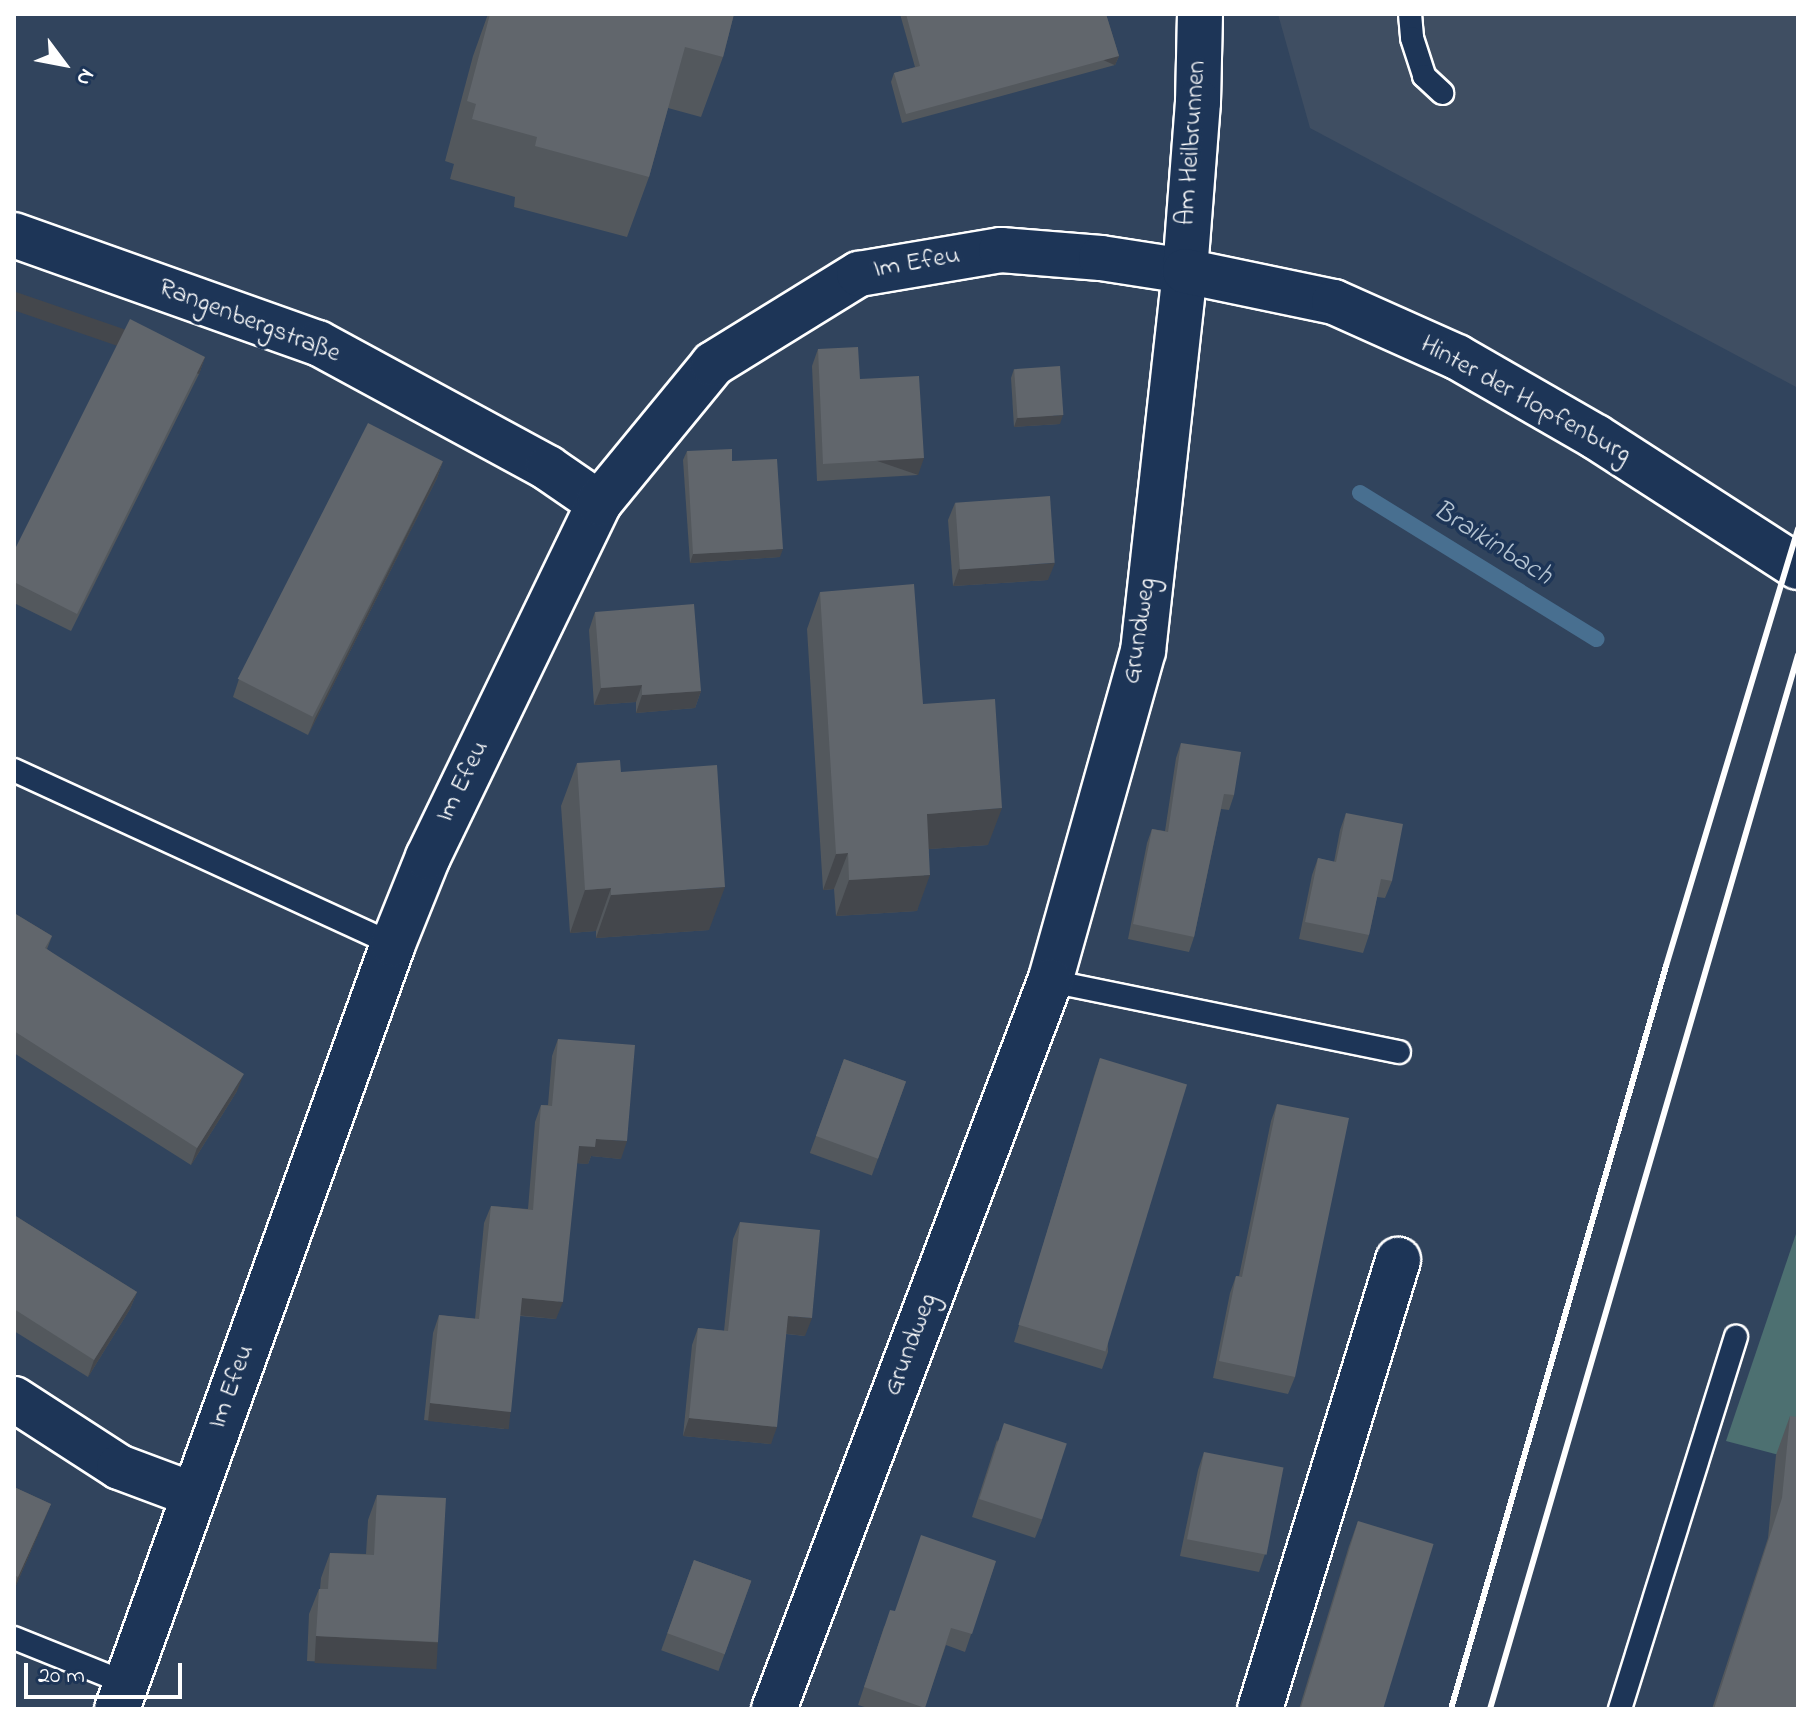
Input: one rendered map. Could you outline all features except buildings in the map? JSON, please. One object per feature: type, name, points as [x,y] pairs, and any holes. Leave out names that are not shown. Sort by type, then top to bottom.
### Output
[{"type":"street","name":"Am Heilbrunnen","points":[[1185,271],[1198,102],[1200,14]]},
{"type":"street","name":"Rangenbergstraße","points":[[14,235],[318,343],[548,468],[599,503]]},
{"type":"street","name":"Im Efeu","points":[[121,1696],[393,944],[428,857],[599,503],[713,364],[859,274],[1001,250],[1101,258],[1185,271]]},
{"type":"street","name":"Hinter der Hopfenburg","points":[[1185,271],[1334,302],[1457,357],[1596,437],[1798,567]]},
{"type":"street","name":"Grundweg","points":[[774,1709],[1050,981],[1143,651],[1185,271]]},
{"type":"street","points":[[1260,1709],[1398,1260]]},
{"type":"street","points":[[14,1399],[119,1467],[194,1495]]},
{"type":"lane","points":[[1410,14],[1412,38],[1424,76],[1442,93]]},
{"type":"lane","points":[[14,770],[393,944]]},
{"type":"lane","points":[[1050,981],[1399,1052]]},
{"type":"lane","points":[[1620,1709],[1736,1337]]},
{"type":"lane","points":[[14,1638],[121,1696]]},
{"type":"shaded area","points":[[1278,14],[1798,14],[1798,388],[1310,128]]},
{"type":"green space","points":[[1798,1228],[1798,1460],[1726,1441]]},
{"type":"waterway","name":"Braikinbach","points":[[1360,493],[1596,639]]},
{"type":"railway","points":[[1451,1709],[1666,966],[1798,529]]},
{"type":"railway","points":[[1490,1709],[1798,655]]}]
